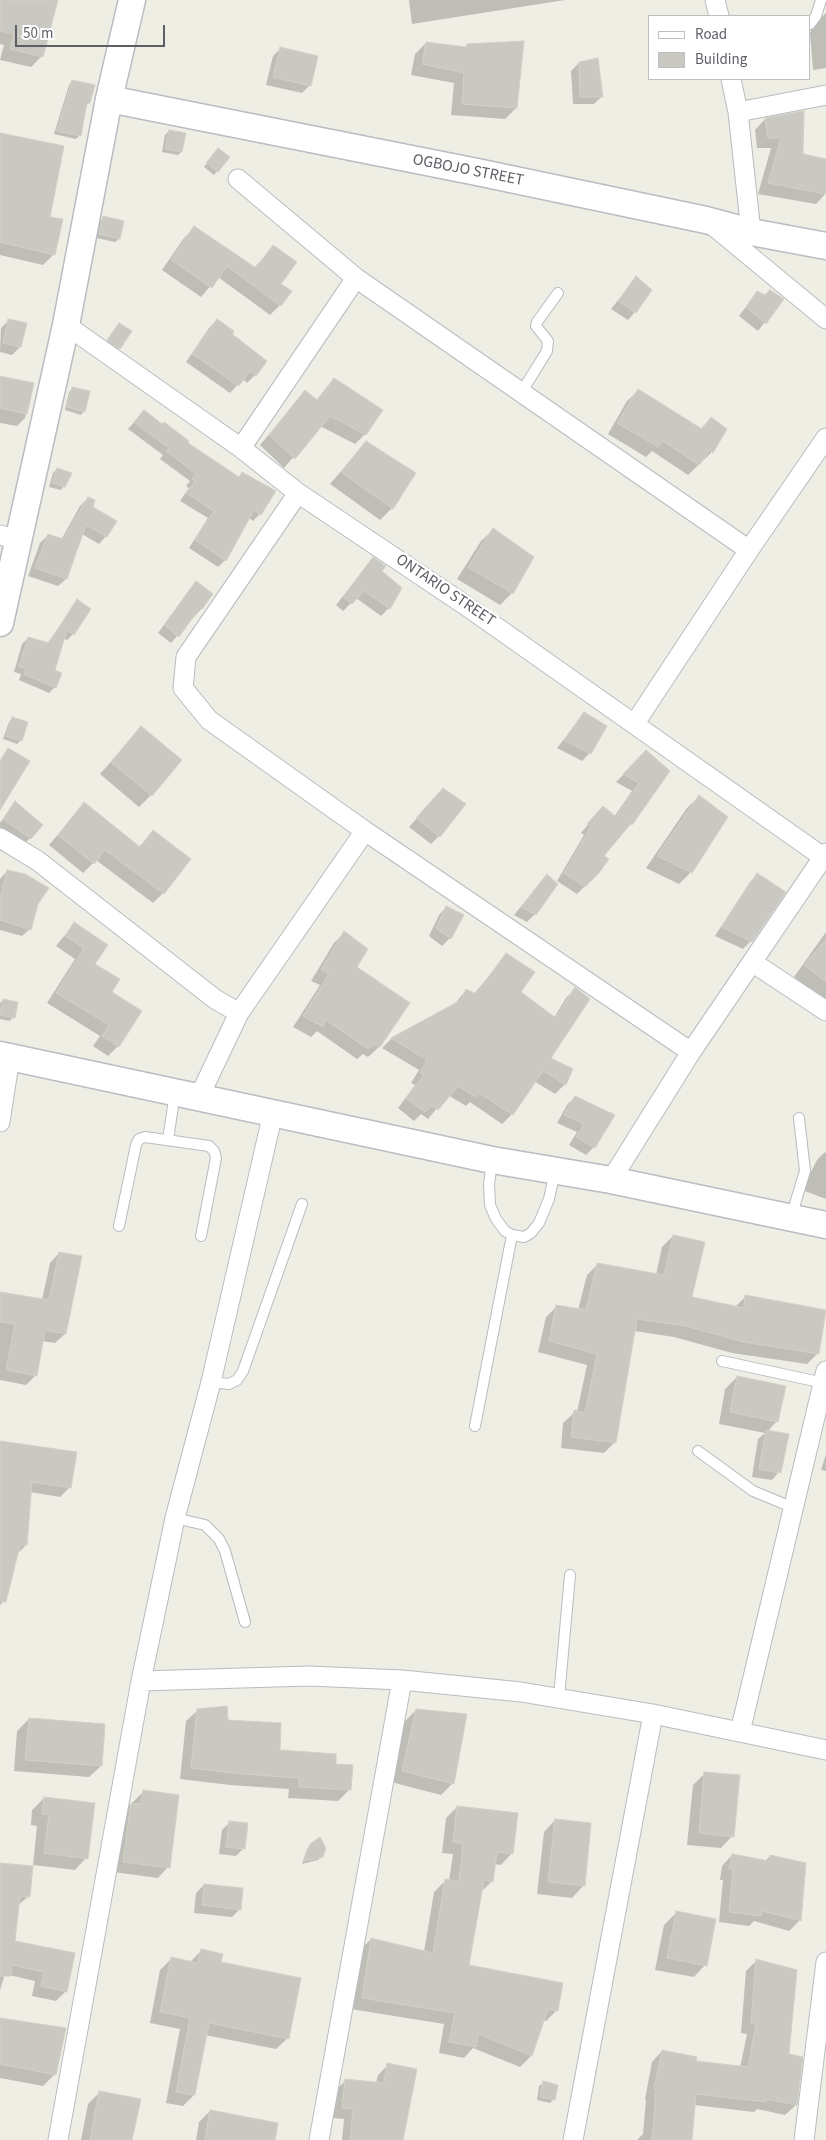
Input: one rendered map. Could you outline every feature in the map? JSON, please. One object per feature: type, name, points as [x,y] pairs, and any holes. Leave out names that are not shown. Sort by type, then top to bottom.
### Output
[{"type":"street","points":[[0,623],[9,538],[66,326],[109,99],[132,0]]},
{"type":"street","points":[[716,0],[719,15]]},
{"type":"street","points":[[731,80],[738,112],[751,232]]},
{"type":"street","points":[[738,112],[826,95]]},
{"type":"street","name":"OGBOJO STREET","points":[[109,99],[826,246]]},
{"type":"street","points":[[238,179],[356,278],[749,550]]},
{"type":"street","points":[[706,220],[826,319]]},
{"type":"street","points":[[241,448],[356,278]]},
{"type":"street","name":"ONTARIO STREET","points":[[66,326],[241,448],[298,493],[465,605],[825,855]]},
{"type":"street","points":[[635,723],[749,550],[826,438]]},
{"type":"street","points":[[298,493],[186,657],[183,688],[208,720],[365,831],[690,1052]]},
{"type":"street","points":[[187,1094],[239,1013],[365,831]]},
{"type":"street","points":[[0,838],[38,861],[215,999],[239,1013]]},
{"type":"street","points":[[611,1180],[690,1052],[825,855]]},
{"type":"street","points":[[752,962],[826,1010]]},
{"type":"street","points":[[0,1122],[5,1056],[492,1160],[611,1180],[826,1225]]},
{"type":"street","points":[[58,2140],[141,1681],[175,1518],[211,1382],[273,1113]]},
{"type":"street","points":[[740,1732],[825,1377]]},
{"type":"street","points":[[141,1681],[309,1676],[402,1680],[559,1697],[653,1714],[826,1750]]},
{"type":"street","points":[[319,2140],[402,1680]]},
{"type":"street","points":[[572,2140],[653,1714]]},
{"type":"street","points":[[804,2140],[826,1962]]},
{"type":"lane","points":[[811,23],[816,16],[821,0]]},
{"type":"lane","points":[[522,392],[547,351],[548,341],[536,326],[537,322],[558,293]]},
{"type":"lane","points":[[168,1140],[187,1094]]},
{"type":"lane","points":[[790,1218],[805,1171],[799,1118]]},
{"type":"lane","points":[[119,1226],[136,1145],[139,1139],[145,1137],[209,1146],[214,1151],[216,1158],[201,1236]]},
{"type":"lane","points":[[492,1160],[489,1184],[490,1205],[496,1219],[505,1231],[512,1236],[524,1237],[531,1233],[539,1223],[549,1199],[555,1172]]},
{"type":"lane","points":[[211,1382],[229,1384],[238,1380],[243,1371],[302,1204]]},
{"type":"lane","points":[[475,1426],[512,1236]]},
{"type":"lane","points":[[722,1361],[825,1377]]},
{"type":"lane","points":[[698,1451],[753,1491],[794,1508]]},
{"type":"lane","points":[[175,1518],[205,1525],[219,1539],[225,1551],[245,1622]]},
{"type":"lane","points":[[559,1697],[570,1575]]},
{"type":"building","points":[[0,0],[58,0],[43,57],[10,49],[14,34],[0,31]]},
{"type":"building","points":[[524,41],[517,108],[462,104],[464,73],[422,64],[426,42],[466,47],[467,44]]},
{"type":"building","points":[[280,47],[318,56],[311,86],[273,77]]},
{"type":"building","points":[[598,58],[603,97],[580,97],[579,62]]},
{"type":"building","points":[[72,80],[95,85],[90,103],[87,103],[81,136],[57,131]]},
{"type":"building","points":[[804,111],[803,154],[826,159],[826,194],[768,183],[781,138],[768,138],[765,118]]},
{"type":"building","points":[[169,130],[186,133],[182,152],[165,149]]},
{"type":"building","points":[[0,133],[64,146],[50,217],[63,219],[55,255],[0,242]]},
{"type":"building","points":[[218,148],[230,157],[218,172],[206,163]]},
{"type":"building","points":[[103,216],[124,221],[120,239],[99,234]]},
{"type":"building","points":[[194,226],[256,268],[273,245],[297,262],[281,284],[292,291],[281,306],[227,266],[212,288],[171,260]]},
{"type":"building","points":[[636,276],[652,290],[636,313],[618,301]]},
{"type":"building","points":[[770,290],[784,299],[766,324],[746,307],[757,291],[765,295]]},
{"type":"building","points":[[8,319],[27,323],[21,347],[3,343]]},
{"type":"building","points":[[217,319],[234,331],[232,334],[267,361],[256,376],[250,371],[239,386],[192,354]]},
{"type":"building","points":[[119,323],[132,331],[120,349],[107,340]]},
{"type":"building","points":[[0,376],[34,383],[27,414],[0,408]]},
{"type":"building","points":[[334,378],[383,410],[366,435],[330,416],[295,459],[269,435],[305,390],[317,400]]},
{"type":"building","points":[[72,387],[90,391],[85,412],[67,407]]},
{"type":"building","points":[[638,389],[702,429],[711,417],[727,429],[713,453],[710,450],[699,465],[663,441],[658,447],[617,423]]},
{"type":"building","points":[[144,410],[162,424],[164,422],[189,441],[188,443],[239,477],[242,472],[276,491],[261,515],[254,510],[226,561],[195,540],[214,511],[186,493],[195,481],[192,479],[196,474],[166,451],[169,448],[134,422]]},
{"type":"building","points":[[366,441],[416,473],[393,509],[341,472]]},
{"type":"building","points":[[57,468],[72,473],[65,487],[52,483]]},
{"type":"building","points":[[88,497],[95,500],[93,507],[117,521],[107,537],[86,525],[67,579],[35,568],[48,534],[63,539]]},
{"type":"building","points":[[493,528],[534,557],[513,594],[468,567]]},
{"type":"building","points":[[373,557],[386,566],[382,571],[402,588],[390,609],[364,591],[352,604],[343,597]]},
{"type":"building","points":[[196,581],[213,594],[202,609],[200,607],[179,637],[164,625]]},
{"type":"building","points":[[77,599],[91,609],[74,635],[67,630],[55,670],[62,673],[56,688],[24,674],[26,668],[19,667],[28,637],[49,643]]},
{"type":"building","points":[[584,712],[607,726],[591,754],[564,740]]},
{"type":"building","points":[[12,717],[28,722],[22,741],[6,736]]},
{"type":"building","points":[[141,726],[182,760],[152,796],[111,762]]},
{"type":"building","points":[[8,748],[30,761],[0,810],[0,761]]},
{"type":"building","points":[[646,750],[670,771],[632,825],[631,823],[604,856],[609,859],[599,873],[585,887],[564,873],[591,826],[587,824],[603,806],[616,817],[639,783],[623,774]]},
{"type":"building","points":[[443,788],[466,804],[440,837],[416,818]]},
{"type":"building","points":[[699,795],[728,817],[692,873],[657,856]]},
{"type":"building","points":[[15,801],[43,825],[31,839],[3,819]]},
{"type":"building","points":[[84,802],[140,847],[153,830],[191,859],[164,894],[105,850],[94,864],[58,835]]},
{"type":"building","points":[[7,870],[25,874],[49,888],[38,904],[31,930],[0,920],[0,898]]},
{"type":"building","points":[[757,873],[786,892],[752,942],[722,927]]},
{"type":"building","points":[[547,874],[558,884],[536,915],[521,907]]},
{"type":"building","points":[[446,906],[464,915],[451,939],[436,928]]},
{"type":"building","points":[[74,922],[108,945],[95,964],[120,979],[112,992],[142,1011],[119,1047],[102,1036],[109,1025],[56,993],[84,948],[65,936]]},
{"type":"building","points":[[344,931],[368,949],[357,967],[410,1003],[380,1047],[374,1044],[368,1049],[326,1020],[323,1027],[303,1016],[329,974],[321,970]]},
{"type":"building","points":[[826,939],[826,982],[804,965]]},
{"type":"building","points":[[506,953],[535,972],[521,992],[556,1018],[575,987],[590,999],[551,1058],[573,1069],[566,1085],[543,1071],[513,1115],[479,1093],[476,1097],[458,1086],[438,1110],[432,1106],[425,1112],[406,1098],[424,1075],[420,1073],[427,1060],[391,1038],[461,1000],[466,989],[476,994]]},
{"type":"building","points":[[3,999],[18,1002],[15,1018],[0,1015]]},
{"type":"building","points":[[575,1096],[615,1115],[595,1148],[576,1137],[584,1124],[564,1115]]},
{"type":"building","points":[[673,1235],[705,1242],[692,1297],[744,1308],[745,1295],[826,1310],[819,1354],[744,1342],[686,1326],[637,1319],[616,1443],[571,1437],[574,1410],[585,1413],[597,1354],[549,1341],[556,1305],[586,1310],[597,1263],[664,1275]]},
{"type":"building","points":[[59,1252],[82,1256],[66,1334],[45,1330],[37,1376],[6,1370],[15,1324],[0,1322],[0,1292],[49,1300]]},
{"type":"building","points":[[737,1376],[786,1386],[778,1422],[730,1412]]},
{"type":"building","points":[[766,1430],[789,1434],[781,1473],[759,1469]]},
{"type":"building","points":[[0,1441],[77,1452],[71,1488],[32,1482],[27,1545],[20,1545],[6,1602],[0,1601]]},
{"type":"building","points":[[227,1706],[228,1720],[281,1723],[280,1750],[336,1754],[336,1764],[353,1765],[351,1790],[299,1787],[299,1778],[191,1768],[197,1709]]},
{"type":"building","points":[[416,1709],[467,1714],[454,1784],[402,1771]]},
{"type":"building","points":[[29,1718],[105,1724],[102,1766],[25,1760]]},
{"type":"building","points":[[704,1772],[740,1775],[734,1837],[699,1833]]},
{"type":"building","points":[[143,1790],[179,1795],[170,1868],[123,1862],[131,1803],[141,1804]]},
{"type":"building","points":[[44,1797],[95,1803],[88,1859],[44,1853],[49,1815],[42,1814]]},
{"type":"building","points":[[457,1806],[518,1813],[513,1854],[497,1852],[493,1882],[484,1880],[469,1965],[563,1983],[558,2011],[548,2009],[532,2056],[479,2034],[476,2047],[449,2042],[455,2013],[362,1998],[371,1938],[433,1953],[445,1879],[459,1881],[463,1844],[453,1842]]},
{"type":"building","points":[[555,1819],[591,1823],[585,1886],[548,1882]]},
{"type":"building","points":[[229,1821],[248,1823],[245,1849],[226,1847]]},
{"type":"building","points":[[320,1837],[326,1848],[323,1857],[304,1861],[310,1844]]},
{"type":"building","points":[[732,1854],[769,1861],[770,1855],[806,1863],[801,1921],[762,1911],[761,1916],[729,1912],[733,1870],[729,1869]]},
{"type":"building","points":[[0,1863],[33,1866],[30,1897],[20,1896],[15,1941],[75,1953],[67,1992],[41,1986],[44,1972],[12,1965],[11,1976],[0,1976]]},
{"type":"building","points":[[204,1884],[243,1888],[241,1910],[202,1905]]},
{"type":"building","points":[[676,1911],[716,1919],[707,1966],[667,1958]]},
{"type":"building","points":[[201,1949],[223,1954],[221,1962],[301,1978],[289,2039],[209,2023],[195,2095],[176,2092],[190,2018],[160,2012],[171,1957],[198,1963]]},
{"type":"building","points":[[756,1959],[797,1970],[789,2054],[803,2057],[797,2105],[766,2099],[766,2102],[696,2094],[692,2140],[652,2140],[656,2090],[654,2089],[662,2050],[697,2057],[696,2061],[748,2067],[756,2024],[751,2023]]},
{"type":"building","points":[[0,2018],[66,2028],[56,2075],[0,2064]]},
{"type":"building","points":[[387,2063],[417,2069],[403,2140],[350,2140],[353,2109],[342,2108],[345,2079],[384,2083]]},
{"type":"building","points":[[543,2081],[558,2085],[555,2100],[540,2097]]},
{"type":"building","points":[[99,2091],[141,2099],[132,2140],[90,2140]]},
{"type":"building","points":[[210,2110],[278,2123],[275,2140],[205,2140]]}]
